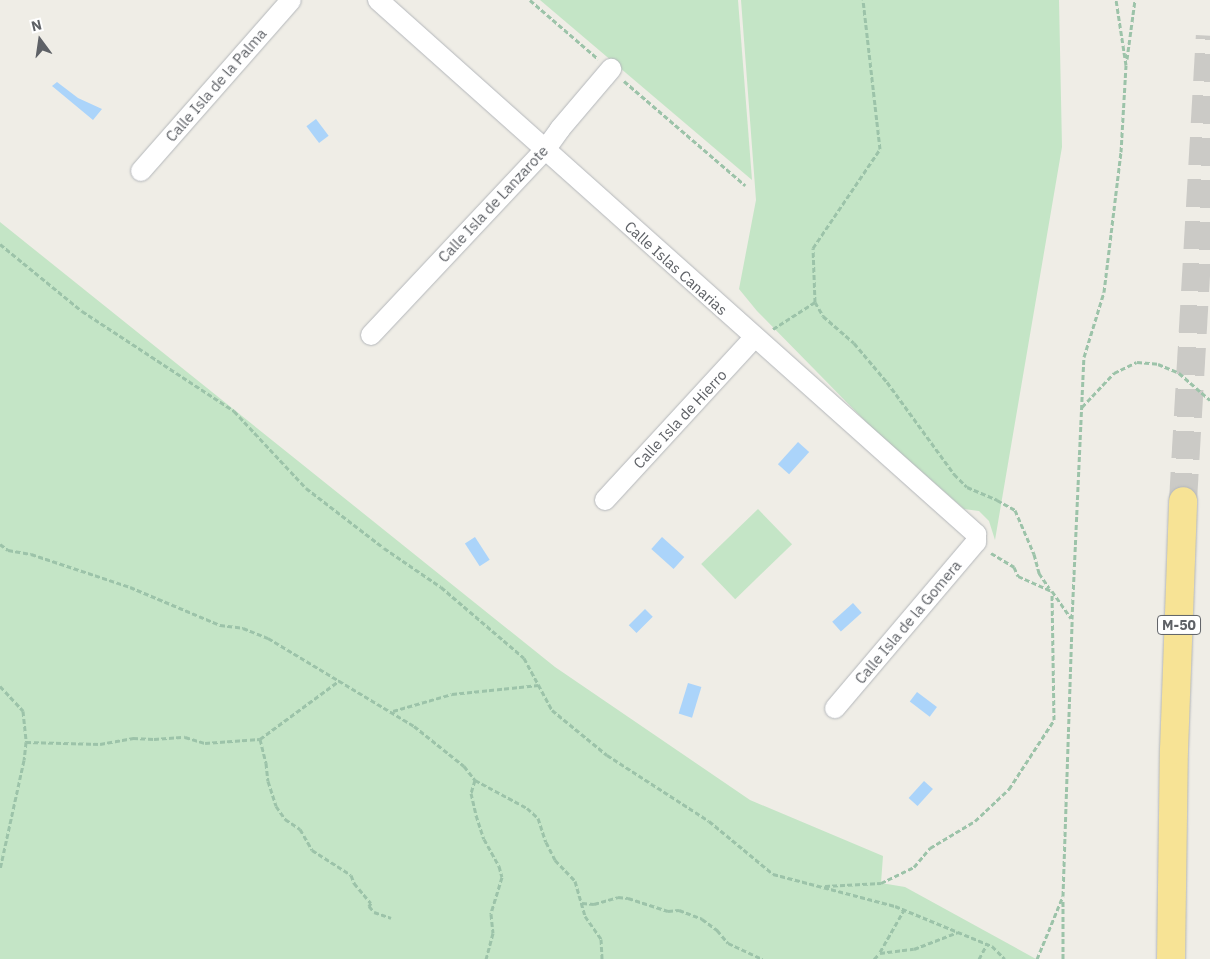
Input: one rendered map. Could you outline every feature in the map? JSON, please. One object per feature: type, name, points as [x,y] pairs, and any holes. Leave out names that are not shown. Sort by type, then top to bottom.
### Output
[{"type":"highway","name":"M-50","points":[[1171,959],[1172,832],[1183,501]]},
{"type":"highway","points":[[1160,959],[1172,832]]},
{"type":"street","name":"Calle Isla de la Palma","points":[[140,171],[291,0]]},
{"type":"street","name":"Calle Islas Canarias","points":[[378,0],[754,338],[976,534]]},
{"type":"street","name":"Calle Isla de Lanzarote","points":[[371,335],[545,150],[560,129],[611,69]]},
{"type":"street","name":"Calle Isla de Hierro","points":[[605,500],[754,338]]},
{"type":"street","name":"Calle Isla de la Gomera","points":[[835,708],[976,542],[976,534]]},
{"type":"path","points":[[530,0],[745,184]]},
{"type":"path","points":[[863,0],[880,149],[813,248],[815,302],[823,316],[854,343],[886,382],[954,474],[967,487],[1015,510],[1034,554],[1039,573],[1072,619]]},
{"type":"path","points":[[1116,0],[1126,65]]},
{"type":"path","points":[[1063,959],[1063,896],[1072,619],[1084,357],[1104,292],[1121,152],[1126,65],[1136,0]]},
{"type":"path","points":[[0,246],[5,248],[82,311],[234,411],[306,488],[384,548],[441,587],[524,658],[552,710],[600,749],[709,821],[773,874],[904,910],[987,944],[1005,959]]},
{"type":"path","points":[[754,338],[778,326],[815,302]]},
{"type":"path","points":[[1081,407],[1114,373],[1137,362],[1158,364],[1179,373],[1210,400]]},
{"type":"path","points":[[0,544],[8,550],[31,554],[130,587],[220,625],[243,628],[268,638],[414,726],[464,766],[475,780],[528,808],[538,818],[546,842],[555,860],[575,881],[585,916],[601,939],[602,959]]},
{"type":"path","points":[[1006,563],[1014,567],[1018,576],[1051,589]]},
{"type":"path","points":[[821,886],[881,883],[914,867],[930,848],[976,821],[1009,789],[1054,720],[1051,589]]},
{"type":"path","points":[[26,742],[100,744],[133,738],[154,739],[184,736],[206,743],[260,739],[316,700],[340,680]]},
{"type":"path","points":[[392,712],[452,694],[539,685]]},
{"type":"path","points":[[0,686],[24,711],[26,742],[24,760],[0,869]]},
{"type":"path","points":[[260,739],[266,762],[268,781],[276,806],[285,819],[300,828],[312,850],[351,875],[354,883],[371,903],[370,906],[374,912],[391,918]]},
{"type":"path","points":[[475,780],[471,793],[476,814],[484,838],[499,866],[502,877],[491,914],[493,933],[486,959]]},
{"type":"path","points":[[1037,959],[1063,896]]},
{"type":"path","points":[[582,903],[594,904],[618,897],[628,898],[668,911],[679,910],[718,930],[728,943],[762,959]]},
{"type":"path","points":[[874,959],[880,953],[904,910]]},
{"type":"path","points":[[880,953],[914,949],[958,932]]},
{"type":"path","points":[[979,959],[987,944]]},
{"type":"green space","points":[[540,0],[738,0],[752,180]]},
{"type":"green space","points":[[741,0],[1059,0],[1062,147],[995,540],[989,521],[979,511],[964,509],[870,426],[757,311],[739,289],[756,200]]},
{"type":"green space","points":[[0,222],[555,667],[750,800],[883,856],[881,883],[905,887],[1036,959],[0,959]]},
{"type":"green space","points":[[758,509],[792,544],[735,599],[701,564]]},
{"type":"water","points":[[57,82],[78,98],[102,109],[93,120],[52,86]]},
{"type":"water","points":[[316,119],[329,136],[319,143],[306,126]]},
{"type":"water","points":[[798,442],[809,452],[789,474],[778,464]]},
{"type":"water","points":[[475,537],[490,560],[480,566],[465,544]]},
{"type":"water","points":[[662,537],[684,557],[674,569],[651,549]]},
{"type":"water","points":[[853,603],[862,613],[841,631],[832,622]]},
{"type":"water","points":[[645,609],[653,617],[637,633],[629,625]]},
{"type":"water","points":[[688,683],[701,687],[692,718],[679,714]]},
{"type":"water","points":[[917,692],[937,707],[930,717],[910,702]]},
{"type":"water","points":[[924,781],[933,789],[918,806],[909,798]]},
{"type":"tunnel","points":[[1183,501],[1210,36]]}]
